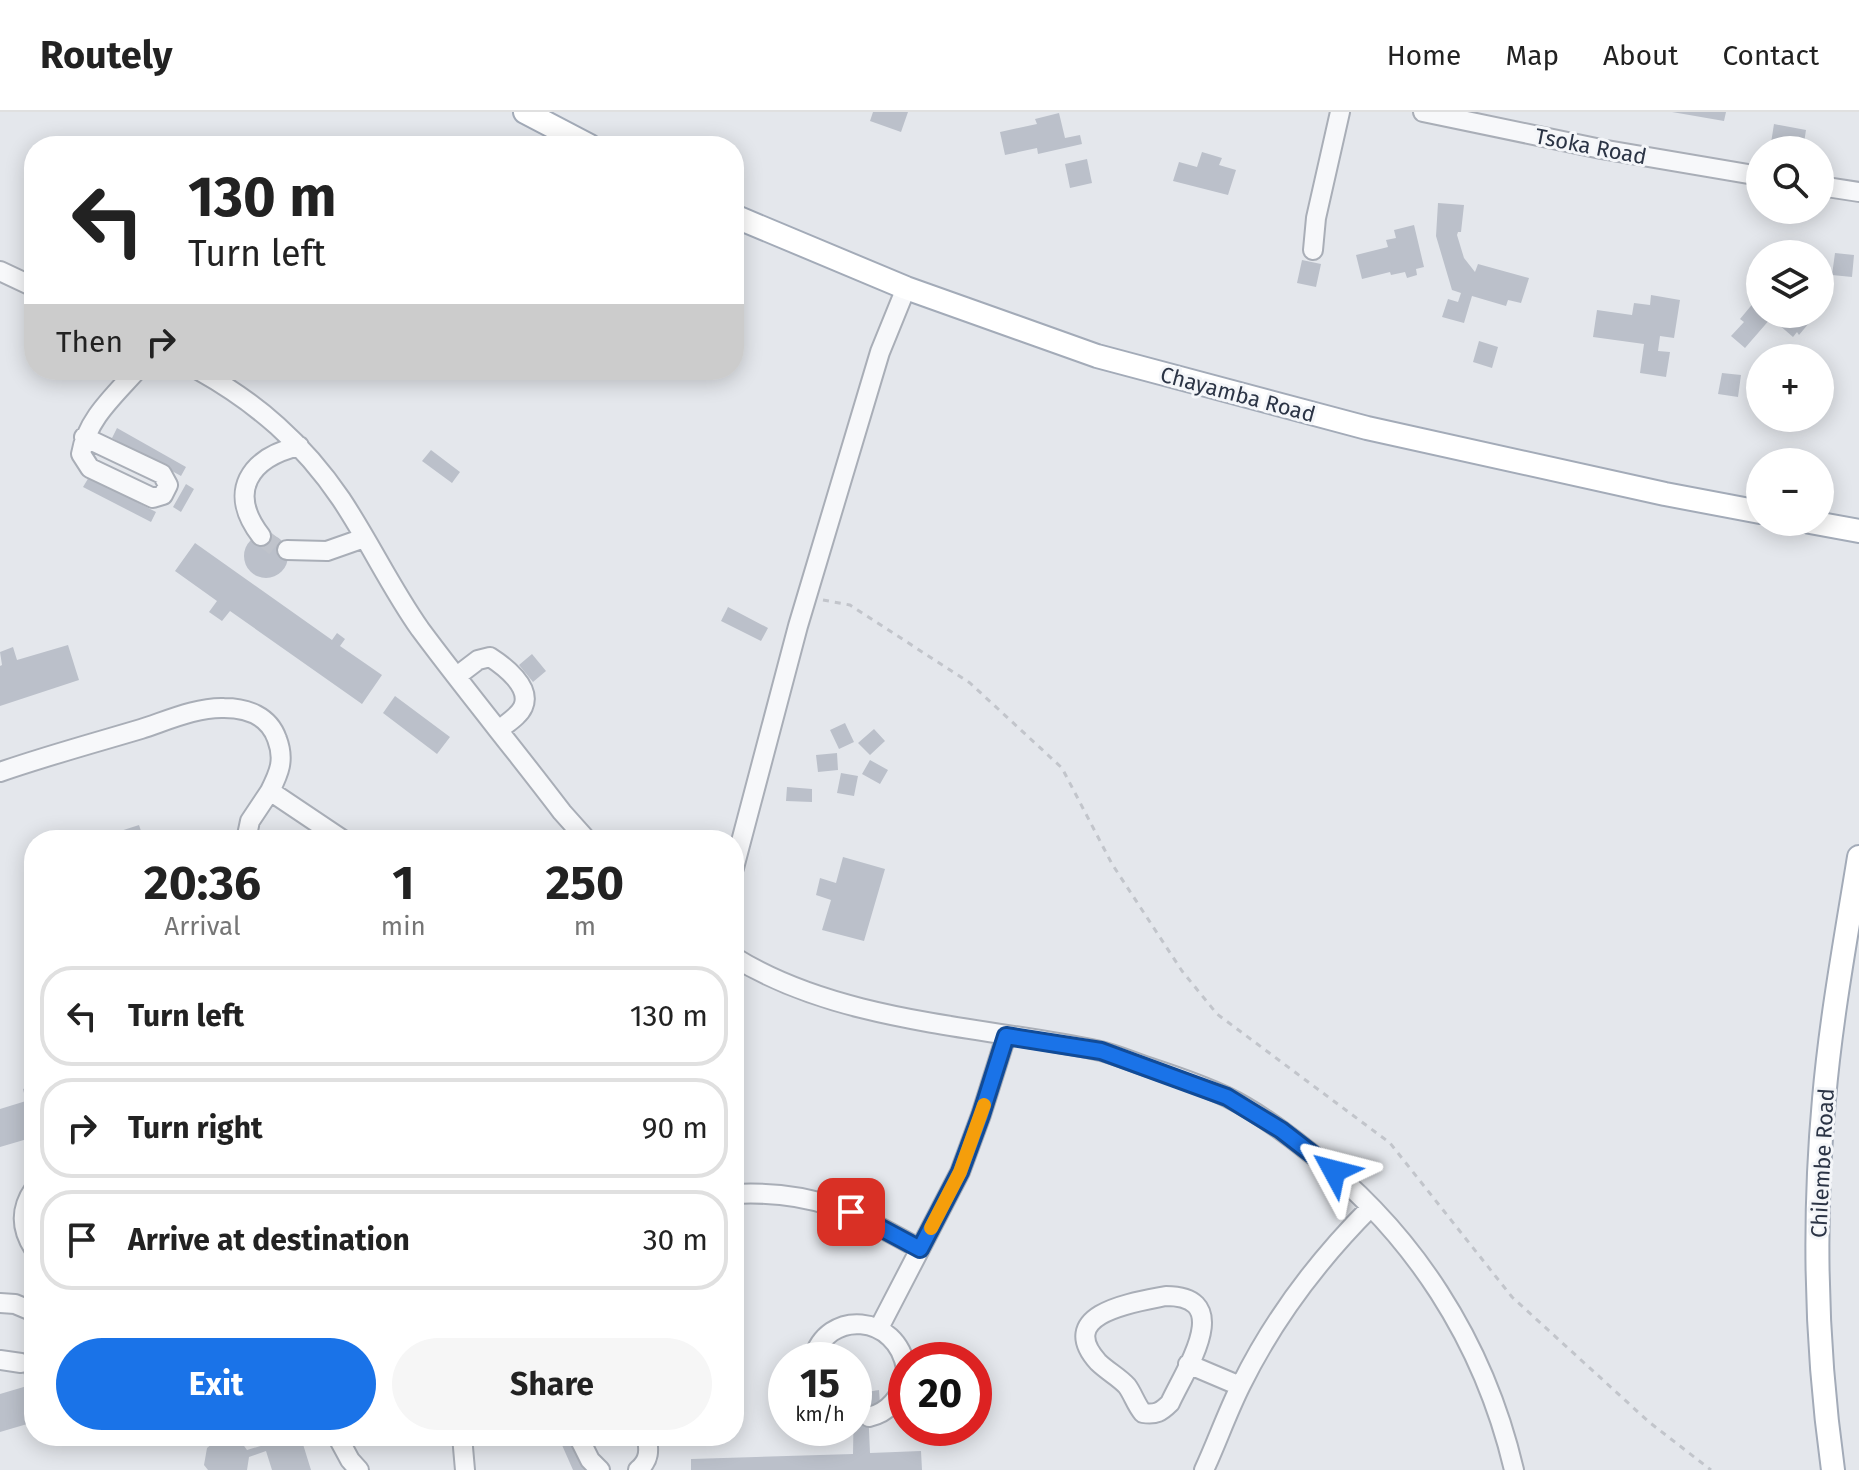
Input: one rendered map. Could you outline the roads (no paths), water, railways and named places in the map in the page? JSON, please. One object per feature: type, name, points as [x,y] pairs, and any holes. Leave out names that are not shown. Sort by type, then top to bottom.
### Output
[{"type":"main road","points":[[525,112],[571,136]]},
{"type":"main road","name":"Chayamba Road","points":[[744,220],[906,288],[1097,356],[1382,431],[1746,509]]},
{"type":"main road","points":[[1834,526],[1859,531]]},
{"type":"main road","name":"Chilembe Road","points":[[1833,1470],[1822,1364],[1818,1277],[1819,1185],[1824,1098],[1859,857]]},
{"type":"street","points":[[1313,250],[1316,218],[1340,112]]},
{"type":"street","name":"Tsoka Road","points":[[1423,112],[1601,149],[1746,174]]},
{"type":"street","points":[[1834,188],[1859,192]]},
{"type":"street","points":[[0,271],[24,282]]},
{"type":"street","points":[[744,831],[807,597],[880,352],[906,288]]},
{"type":"street","points":[[84,437],[92,420],[128,380]]},
{"type":"street","points":[[215,380],[250,401],[320,470],[419,627],[578,830]]},
{"type":"street","points":[[261,536],[243,500],[245,485],[254,470],[267,458],[299,446]]},
{"type":"street","points":[[287,550],[310,553],[327,551],[364,538]]},
{"type":"street","points":[[457,676],[478,660],[490,657],[504,666],[520,685],[525,698],[522,710],[499,730]]},
{"type":"street","points":[[0,772],[184,716],[219,708],[241,709],[271,725],[282,761],[279,774],[250,821],[248,830]]},
{"type":"street","points":[[270,791],[328,830]]},
{"type":"street","points":[[744,962],[799,988],[855,1005],[928,1022],[1101,1051],[1227,1097],[1281,1130],[1334,1171],[1371,1207],[1409,1247],[1443,1296],[1471,1344],[1506,1433],[1514,1470]]},
{"type":"street","points":[[879,1328],[960,1172],[1006,1036]]},
{"type":"street","points":[[744,1193],[760,1192],[814,1199],[851,1212],[920,1249]]},
{"type":"street","points":[[1204,1470],[1240,1386],[1280,1315],[1314,1268],[1371,1207]]},
{"type":"street","points":[[1181,1296],[1195,1302],[1203,1314],[1203,1329],[1188,1364],[1170,1403],[1161,1412],[1143,1413],[1128,1387],[1098,1361],[1089,1348],[1086,1334],[1091,1322],[1112,1307],[1181,1296]]},
{"type":"street","points":[[0,1303],[24,1308]]},
{"type":"street","points":[[822,1342],[842,1327],[861,1324],[879,1328],[896,1342]]},
{"type":"street","points":[[0,1360],[21,1363]]},
{"type":"street","points":[[1188,1364],[1240,1386]]},
{"type":"street","points":[[342,1446],[359,1470]]},
{"type":"street","points":[[463,1446],[465,1470]]},
{"type":"street","points":[[583,1446],[600,1470]]},
{"type":"street","points":[[638,1470],[645,1464],[648,1446]]},
{"type":"tunnel","points":[[261,536],[277,549],[287,550]]}]
